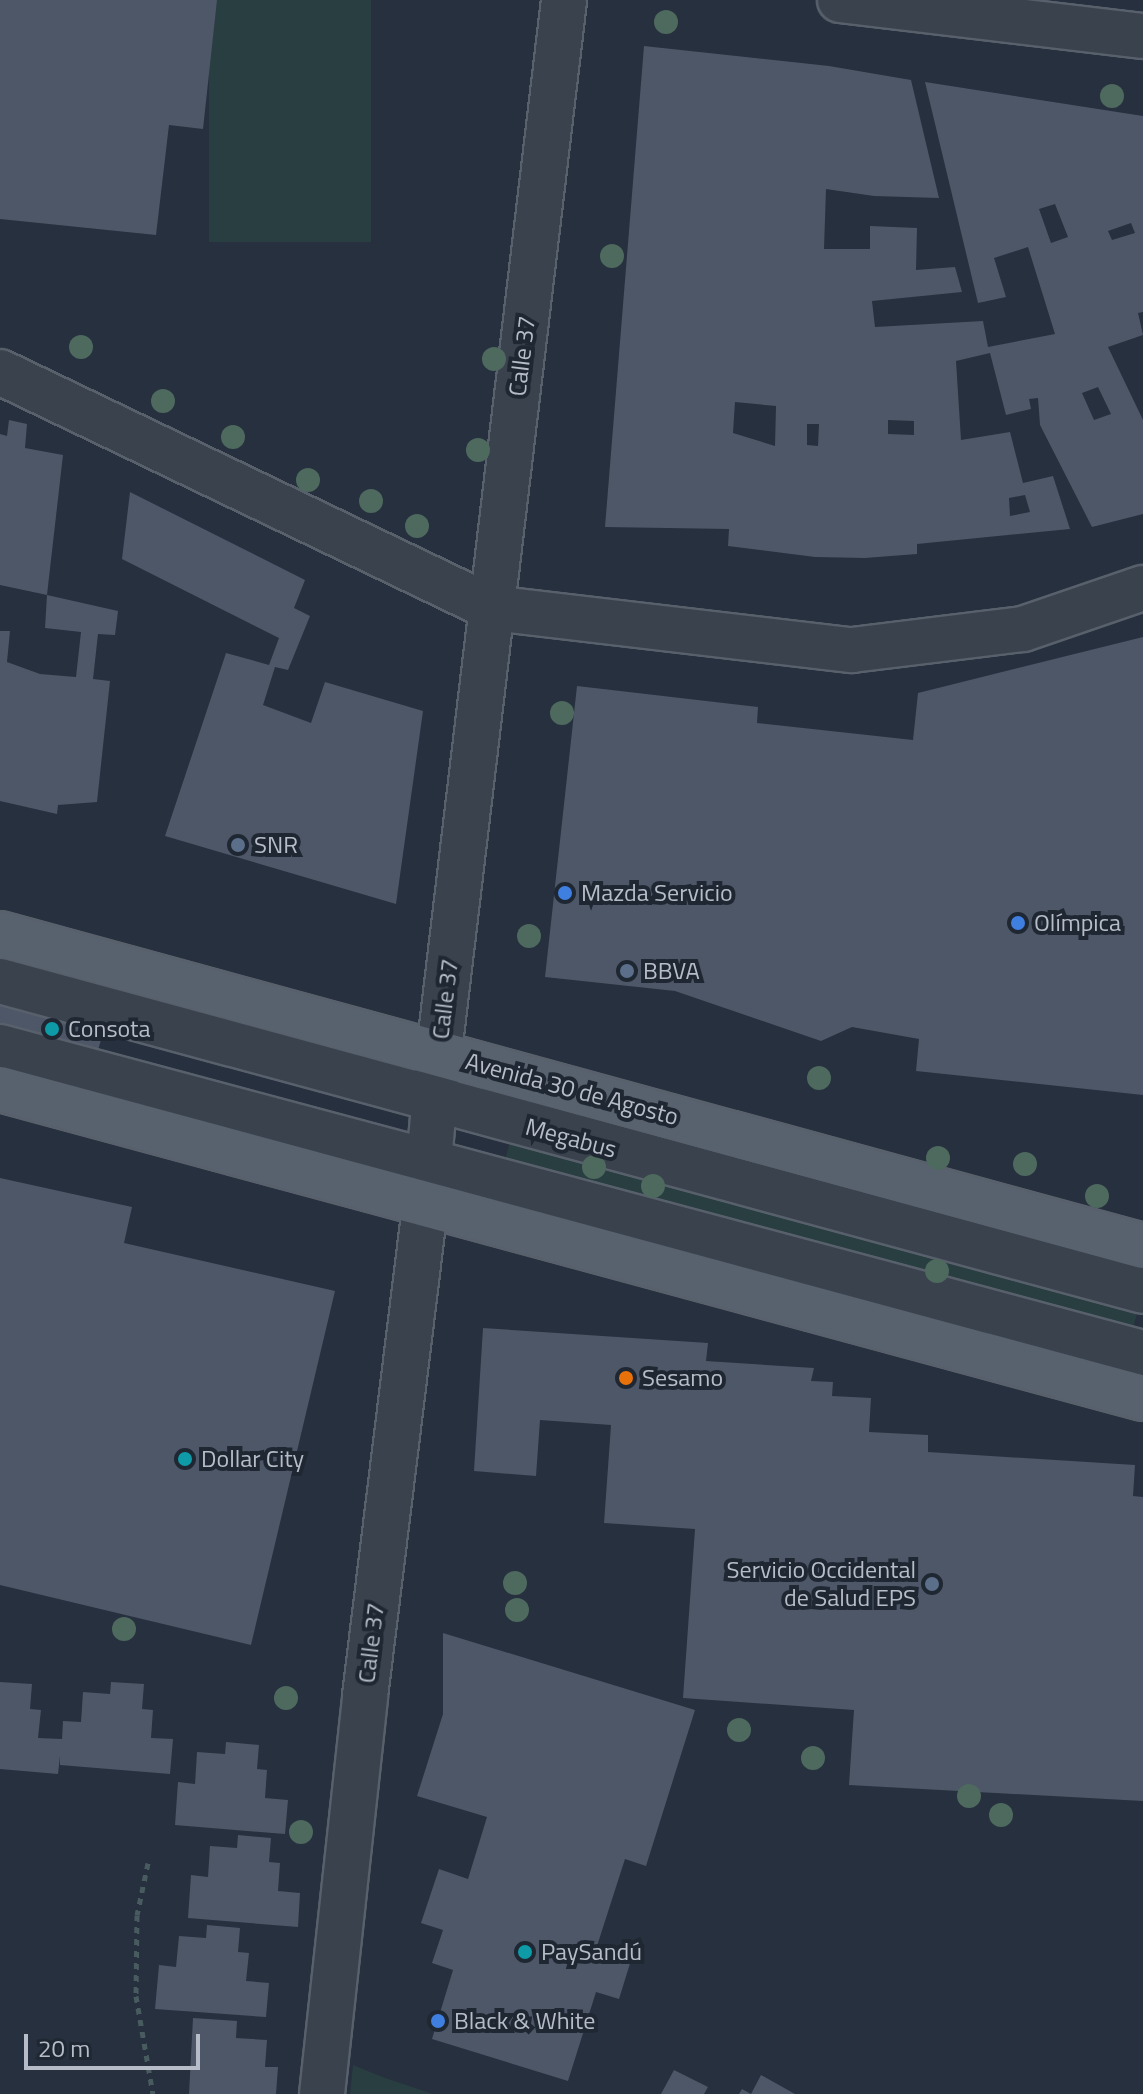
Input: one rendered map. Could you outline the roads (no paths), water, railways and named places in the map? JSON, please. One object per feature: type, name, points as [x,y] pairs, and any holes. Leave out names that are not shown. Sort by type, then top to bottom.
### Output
[{"type":"main road","name":"Avenida 30 de Agosto","points":[[0,934],[1143,1246]]},
{"type":"main road","points":[[0,1089],[1143,1398]]},
{"type":"street","name":"Calle 37","points":[[322,2094],[365,1696],[425,1205],[439,1052],[564,0]]},
{"type":"street","points":[[840,0],[1143,36]]},
{"type":"street","points":[[0,372],[492,608],[852,650],[1023,629],[1143,588]]},
{"type":"street","name":"Megabus","points":[[0,981],[1143,1291]]},
{"type":"street","points":[[0,1047],[1143,1353]]},
{"type":"place","name":"SNR","points":[[238,845]]},
{"type":"place","name":"Mazda Servicio","points":[[565,893]]},
{"type":"place","name":"Olímpica","points":[[1018,923]]},
{"type":"place","name":"BBVA","points":[[627,971]]},
{"type":"place","name":"Consota","points":[[52,1029]]},
{"type":"place","name":"Sesamo","points":[[626,1378]]},
{"type":"place","name":"Dollar City","points":[[185,1459]]},
{"type":"place","name":"Servicio Occidental de Salud EPS","points":[[932,1584]]},
{"type":"place","name":"PaySandú","points":[[525,1952]]},
{"type":"place","name":"Black & White","points":[[438,2021]]}]
